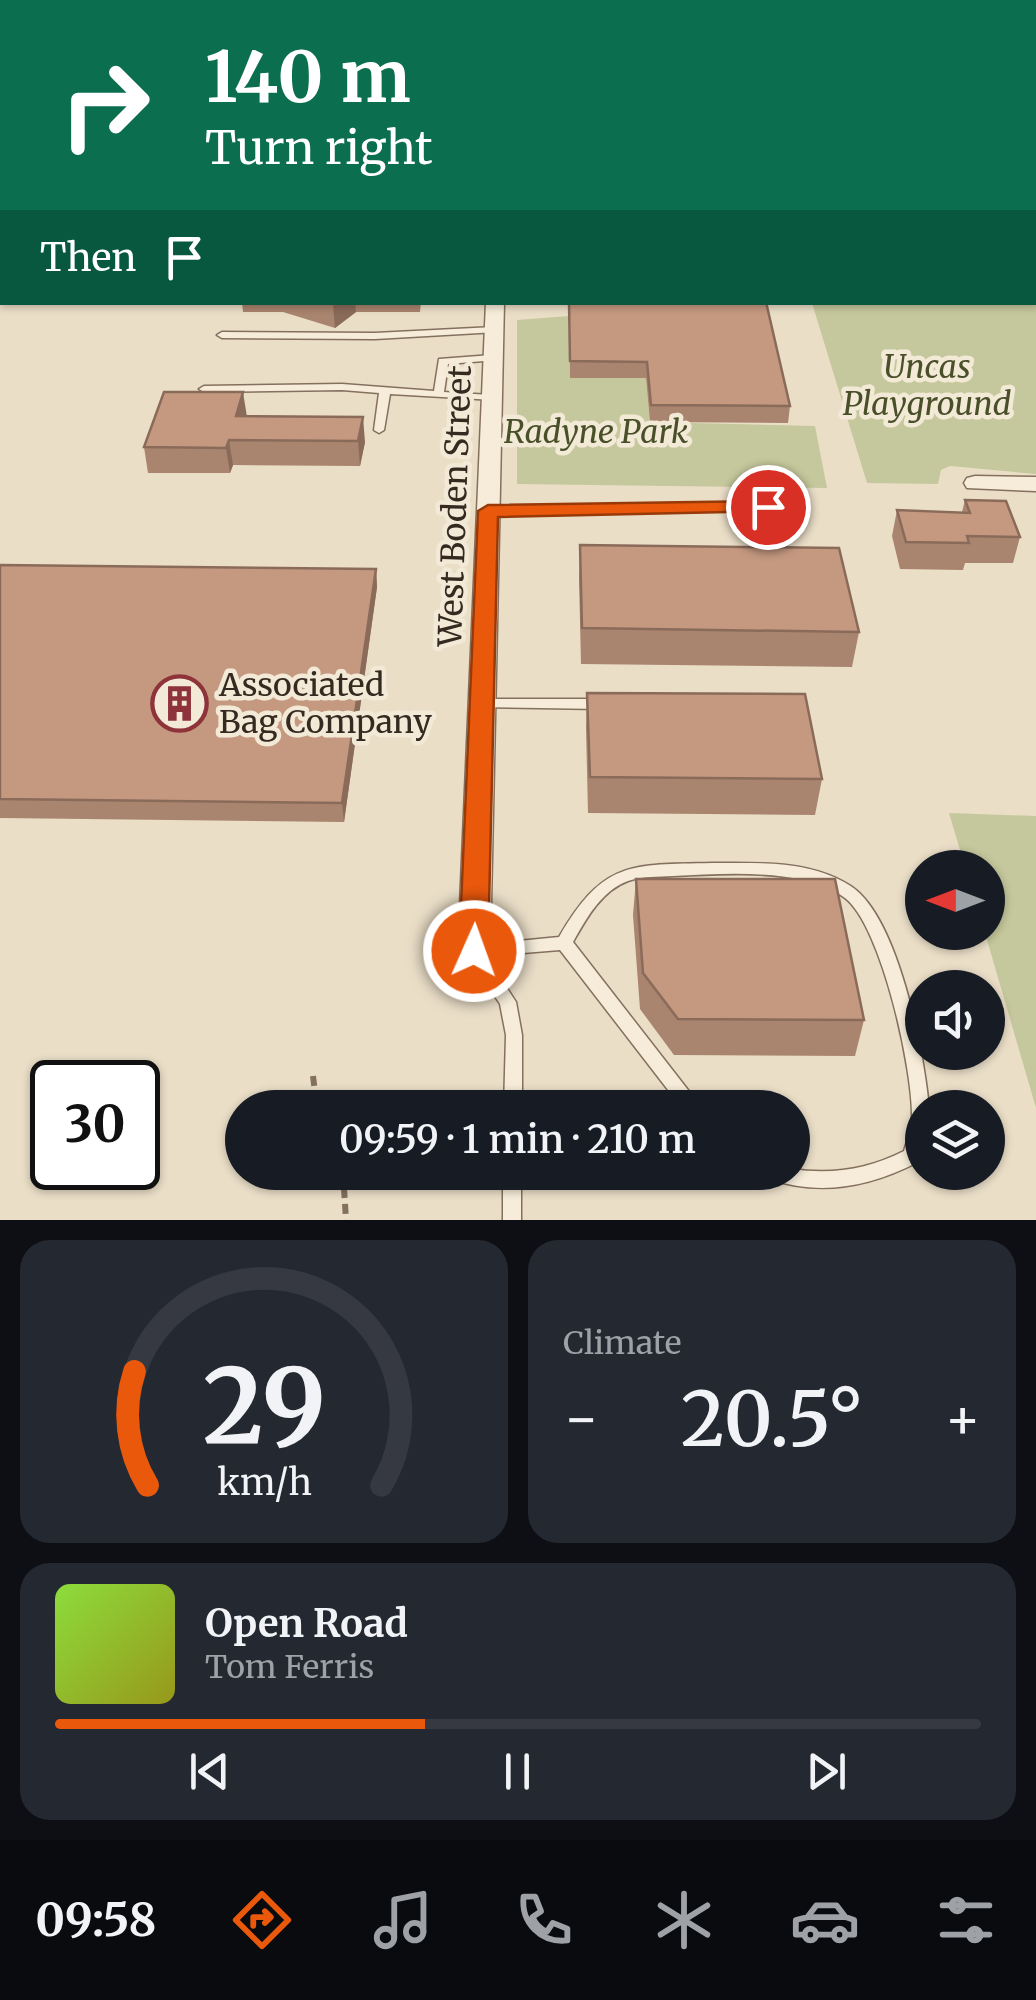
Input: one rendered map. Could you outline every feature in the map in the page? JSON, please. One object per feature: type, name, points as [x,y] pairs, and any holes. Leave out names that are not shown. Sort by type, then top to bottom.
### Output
[{"type":"main road","points":[[697,0],[896,0]]},
{"type":"street","name":"West Boden Street","points":[[474,951],[495,305]]},
{"type":"street","points":[[975,483],[1036,484]]},
{"type":"lane","points":[[222,336],[375,336],[494,330]]},
{"type":"lane","points":[[439,394],[443,361],[492,358]]},
{"type":"lane","points":[[204,388],[385,390],[490,398]]},
{"type":"lane","points":[[379,430],[385,390]]},
{"type":"lane","points":[[488,511],[768,507]]},
{"type":"lane","points":[[482,704],[617,704]]},
{"type":"lane","points":[[564,943],[589,898],[625,875],[659,870],[801,872],[834,884],[859,900],[875,925],[914,1060],[921,1122],[912,1156],[886,1172],[842,1180],[810,1179]]},
{"type":"lane","points":[[513,1090],[514,1034],[508,1002],[474,951],[564,943]]},
{"type":"lane","points":[[564,943],[679,1090]]},
{"type":"lane","points":[[512,1190],[512,1220]]},
{"type":"path","points":[[313,1076],[315,1090]]},
{"type":"path","points":[[345,1190],[346,1220]]},
{"type":"green space","name":"Uncas Playground","points":[[813,305],[1036,305],[1036,474],[950,466],[941,470],[938,484],[867,483]]},
{"type":"green space","name":"Radyne Park","points":[[569,316],[570,378],[646,378],[650,422],[815,426],[827,488],[517,484],[517,320]]},
{"type":"green space","points":[[949,813],[1036,816],[1036,1108],[1005,1002],[1005,970],[996,970],[990,950],[1005,950],[1005,850],[960,850]]},
{"type":"building","points":[[569,305],[767,305],[790,406],[651,405],[647,362],[570,361]]},
{"type":"building","points":[[164,392],[243,392],[236,416],[363,417],[358,441],[229,440],[226,448],[144,447]]},
{"type":"building","points":[[965,500],[1006,501],[1020,537],[967,536],[969,543],[906,542],[897,510],[970,513]]},
{"type":"building","points":[[580,545],[839,548],[859,632],[582,628]]},
{"type":"building","name":"Associated Bag Company","points":[[0,565],[376,569],[342,803],[0,799]]},
{"type":"building","points":[[587,693],[805,694],[822,779],[590,777]]},
{"type":"building","points":[[636,879],[835,879],[864,1020],[678,1019],[643,973]]},
{"type":"place","name":"Associated Bag Company","points":[[180,703]]},
{"type":"route","points":[[474,951],[488,511],[768,507]]}]
